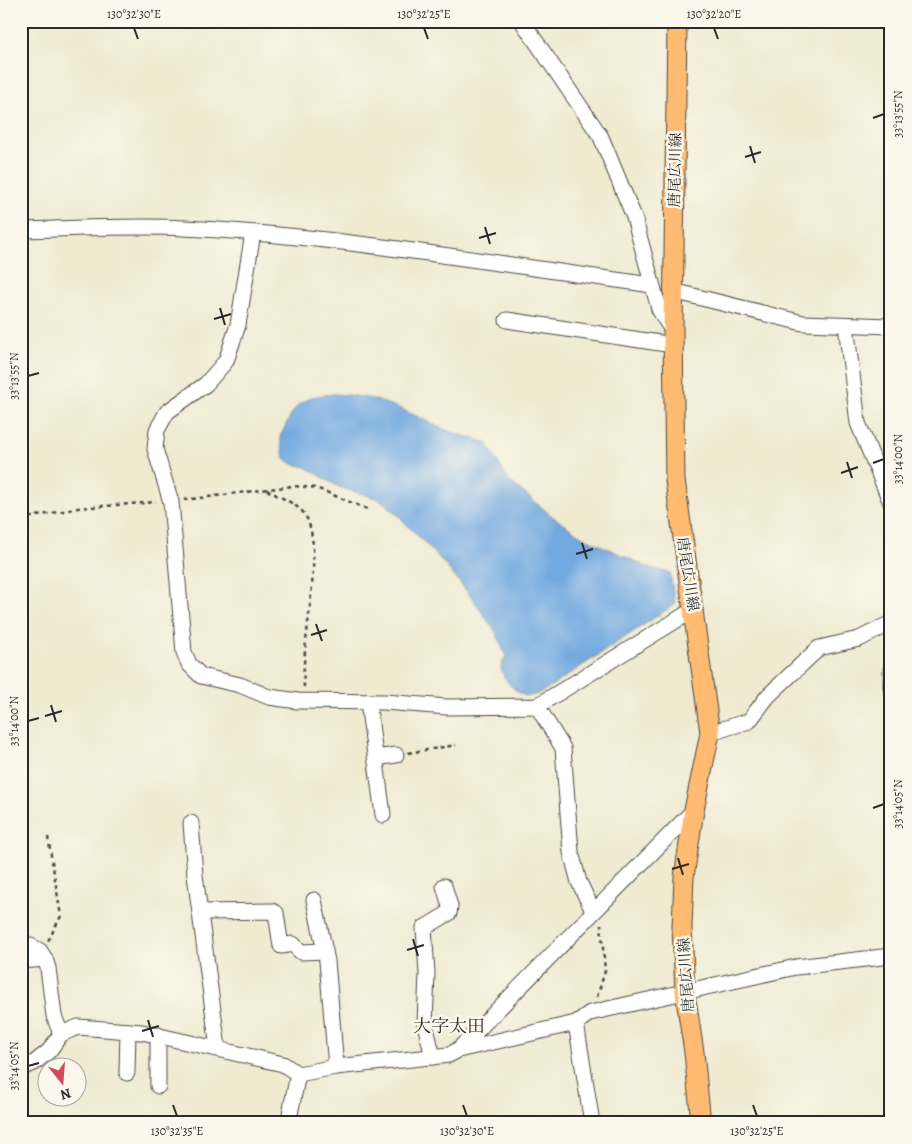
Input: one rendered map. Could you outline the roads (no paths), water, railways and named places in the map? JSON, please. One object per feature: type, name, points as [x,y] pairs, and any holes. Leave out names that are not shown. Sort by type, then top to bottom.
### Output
[{"type":"main road","name":"唐尾広川線","points":[[677,21],[673,291],[675,480],[710,733],[694,810],[684,877],[682,927],[685,993],[694,1052],[701,1123]]},
{"type":"street","points":[[522,21],[601,137],[634,216],[659,309],[673,339]]},
{"type":"street","points":[[21,230],[182,228],[315,238],[652,285]]},
{"type":"street","points":[[253,233],[238,325],[226,361],[206,384],[167,412],[157,430],[155,449],[171,502],[184,652],[189,664],[201,676],[240,685],[269,697],[306,702],[368,702],[447,707],[537,706],[693,610]]},
{"type":"street","points":[[673,291],[803,323],[891,326]]},
{"type":"street","points":[[507,320],[673,339]]},
{"type":"street","points":[[846,325],[858,423],[891,504]]},
{"type":"street","points":[[710,733],[749,720],[768,696],[819,648],[860,639],[891,623]]},
{"type":"street","points":[[891,670],[891,689]]},
{"type":"street","points":[[368,702],[383,815]]},
{"type":"street","points":[[537,706],[563,748],[571,852],[579,882],[596,908]]},
{"type":"street","points":[[376,758],[396,755]]},
{"type":"street","points":[[21,1068],[34,1064],[49,1051],[61,1034],[78,1027],[158,1035],[283,1064],[298,1074],[336,1067],[450,1055],[458,1050],[694,810]]},
{"type":"street","points":[[191,823],[200,912],[218,1048]]},
{"type":"street","points":[[433,1057],[425,1024],[427,973],[424,928],[449,913],[450,906],[444,886]]},
{"type":"street","points":[[314,900],[325,951],[336,1067]]},
{"type":"street","points":[[200,912],[272,910],[276,913],[281,946],[293,944],[301,952],[325,951]]},
{"type":"street","points":[[21,942],[40,950],[44,957],[48,968],[54,1016],[61,1034]]},
{"type":"street","points":[[458,1050],[576,1023],[590,1013],[796,967],[891,956]]},
{"type":"street","points":[[21,961],[44,957]]},
{"type":"street","points":[[576,1023],[592,1123]]},
{"type":"street","points":[[127,1072],[128,1031]]},
{"type":"street","points":[[158,1035],[158,1086]]},
{"type":"street","points":[[293,1123],[290,1114],[298,1074]]},
{"type":"water","points":[[333,394],[350,395],[379,401],[451,432],[487,443],[508,480],[552,516],[581,536],[647,567],[670,573],[675,604],[545,690],[530,696],[519,693],[507,681],[502,672],[501,668],[506,657],[497,634],[472,598],[443,562],[395,512],[379,499],[339,487],[306,467],[291,463],[284,457],[280,437],[292,413],[299,404],[311,397]]},
{"type":"district","name":"大字太田","points":[[449,1026]]}]
